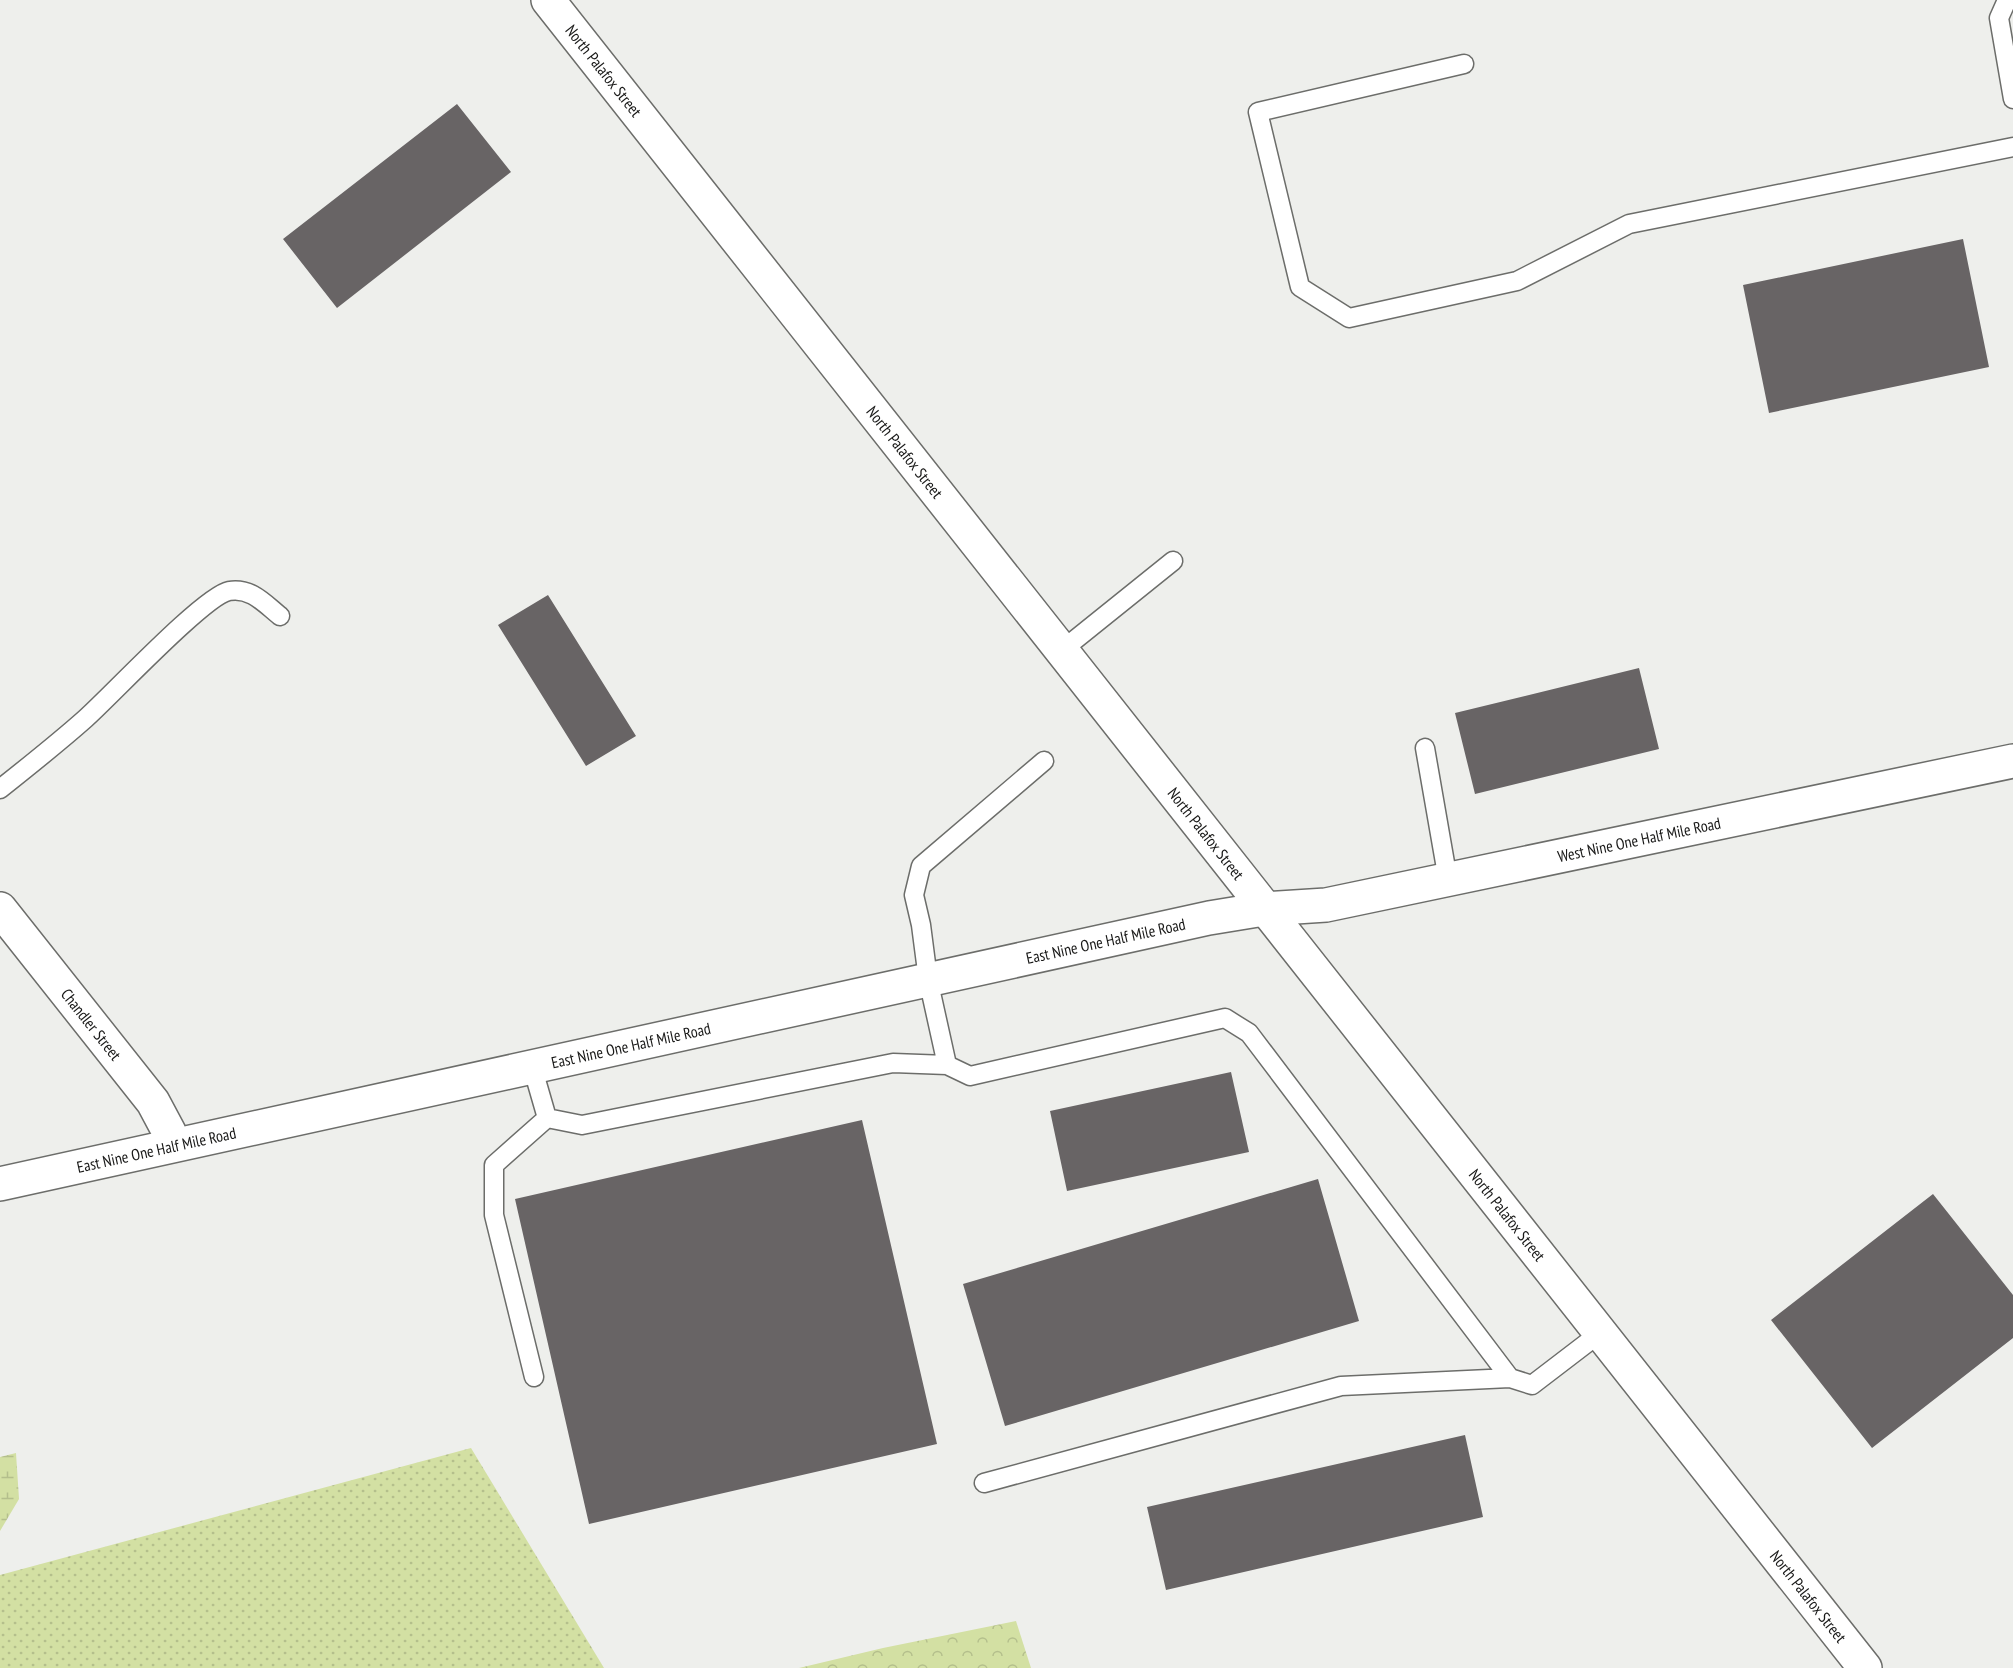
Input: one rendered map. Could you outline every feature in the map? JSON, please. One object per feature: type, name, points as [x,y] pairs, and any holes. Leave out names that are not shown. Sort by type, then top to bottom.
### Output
[{"type":"street","name":"North Palafox Street","points":[[548,0],[1865,1668]]},
{"type":"street","name":"West Nine One Half Mile Road","points":[[1264,909],[1326,905],[2013,761]]},
{"type":"street","name":"Chandler Street","points":[[0,909],[153,1102],[169,1132],[173,1145]]},
{"type":"street","name":"East Nine One Half Mile Road","points":[[0,1184],[928,979],[1209,918],[1264,909]]},
{"type":"lane","points":[[2007,0],[1999,18],[2013,99]]},
{"type":"lane","points":[[1464,64],[1258,112],[1300,286],[1349,318],[1517,281],[1629,225],[2013,147]]},
{"type":"lane","points":[[1061,651],[1173,561]]},
{"type":"lane","points":[[0,789],[86,718],[219,594],[231,590],[252,593],[280,616]]},
{"type":"lane","points":[[1425,748],[1448,880]]},
{"type":"lane","points":[[947,1065],[928,979],[921,925],[914,895],[921,866],[1044,761]]},
{"type":"lane","points":[[547,1118],[582,1125],[893,1063],[947,1065],[970,1076],[1225,1018],[1250,1033],[1510,1378]]},
{"type":"lane","points":[[532,1066],[547,1118]]},
{"type":"lane","points":[[534,1377],[494,1215],[494,1165],[547,1118]]},
{"type":"lane","points":[[984,1483],[1341,1386],[1510,1378],[1532,1385],[1600,1333]]},
{"type":"green space","points":[[471,1448],[604,1668],[0,1668],[0,1575]]},
{"type":"green space","points":[[16,1453],[19,1499],[0,1531],[0,1457]]},
{"type":"green space","points":[[1016,1621],[1031,1668],[799,1668],[883,1648]]},
{"type":"building","points":[[457,104],[511,172],[337,308],[283,239]]},
{"type":"building","points":[[1963,239],[1989,367],[1769,413],[1743,285]]},
{"type":"building","points":[[548,595],[636,736],[586,766],[498,625]]},
{"type":"building","points":[[1639,668],[1659,749],[1475,794],[1455,713]]},
{"type":"building","points":[[1231,1072],[1249,1152],[1067,1191],[1050,1111]]},
{"type":"building","points":[[862,1120],[937,1444],[589,1524],[515,1199]]},
{"type":"building","points":[[1318,1179],[1359,1321],[1005,1426],[963,1284]]},
{"type":"building","points":[[1933,1194],[2013,1295],[2013,1338],[1872,1448],[1771,1320]]},
{"type":"building","points":[[1465,1435],[1483,1517],[1166,1590],[1147,1507]]}]
